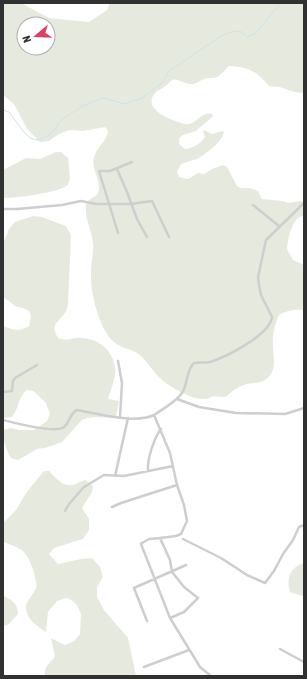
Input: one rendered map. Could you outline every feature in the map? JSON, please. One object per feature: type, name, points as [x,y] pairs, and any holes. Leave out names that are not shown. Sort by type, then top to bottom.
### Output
[{"type":"street","points":[[118,233],[99,171],[110,171],[132,162]]},
{"type":"street","points":[[117,169],[137,219],[147,237]]},
{"type":"street","points":[[3,209],[62,205],[81,201],[96,204],[131,204],[152,201],[169,236]]},
{"type":"street","points":[[3,420],[56,430],[65,427],[72,414],[77,410],[103,415],[144,419],[154,415],[177,399],[183,393],[194,363],[208,362],[218,359],[242,347],[266,328],[272,320],[272,317],[261,295],[258,277],[266,240],[304,203]]},
{"type":"street","points":[[253,205],[279,226]]},
{"type":"street","points":[[118,360],[122,383],[120,417]]},
{"type":"street","points":[[3,392],[12,391],[13,381],[15,378],[37,365]]},
{"type":"street","points":[[177,399],[199,407],[236,413],[285,414],[304,408]]},
{"type":"street","points":[[154,415],[170,452],[187,521],[181,534],[176,536],[149,539],[141,544],[170,618],[200,667],[211,676]]},
{"type":"street","points":[[115,476],[128,418]]},
{"type":"street","points":[[148,471],[149,456],[161,429]]},
{"type":"street","points":[[65,511],[79,492],[91,482],[104,475],[124,476],[173,466]]},
{"type":"street","points":[[112,507],[177,485]]},
{"type":"street","points":[[183,539],[221,558],[247,575],[265,583],[293,540],[299,527],[304,525]]},
{"type":"street","points":[[160,538],[170,560],[172,572],[184,587],[198,598],[184,612],[170,618]]},
{"type":"street","points":[[147,621],[134,588],[186,565]]},
{"type":"street","points":[[280,648],[304,662]]},
{"type":"street","points":[[144,667],[190,650]]},
{"type":"shaded area","points":[[3,3],[21,3],[45,16],[16,16],[16,56],[56,56],[56,19],[89,22],[107,10],[110,3],[304,3],[304,93],[269,86],[252,71],[242,67],[229,66],[219,76],[204,79],[194,84],[172,80],[155,93],[152,99],[152,105],[160,114],[185,124],[192,123],[205,115],[212,114],[213,116],[196,131],[183,135],[179,138],[179,144],[185,149],[193,147],[205,137],[204,130],[212,134],[222,131],[224,132],[223,136],[217,143],[204,154],[197,159],[181,164],[177,172],[179,177],[188,179],[198,173],[204,174],[223,165],[227,167],[237,186],[258,191],[262,199],[283,201],[288,203],[300,201],[304,202],[304,216],[296,220],[291,229],[287,249],[293,260],[304,265],[304,310],[291,310],[279,315],[273,337],[274,364],[272,373],[265,380],[241,386],[226,397],[211,397],[208,399],[194,398],[182,393],[166,383],[138,354],[117,344],[109,337],[101,322],[93,296],[91,267],[93,243],[86,210],[87,202],[97,195],[99,190],[93,161],[95,153],[106,138],[108,131],[105,127],[83,131],[69,130],[59,134],[49,141],[40,142],[27,129],[14,104],[3,95]]},
{"type":"shaded area","points":[[56,152],[61,152],[68,158],[70,179],[68,185],[47,193],[3,198],[3,170],[26,158],[40,159]]},
{"type":"shaded area","points":[[33,216],[42,217],[66,226],[71,235],[68,305],[65,313],[55,324],[55,330],[58,338],[89,339],[96,341],[107,349],[114,361],[115,368],[115,375],[108,399],[119,401],[116,418],[96,417],[82,420],[62,442],[37,449],[18,460],[11,458],[9,455],[4,441],[3,430],[11,428],[19,430],[34,430],[47,421],[50,414],[46,403],[33,391],[27,390],[20,399],[12,417],[3,418],[3,326],[19,330],[22,329],[29,326],[31,316],[29,311],[17,307],[3,297],[3,244],[9,229],[15,222]]},
{"type":"shaded area","points":[[44,471],[49,471],[64,484],[72,485],[85,480],[93,486],[92,492],[82,508],[89,519],[89,530],[83,539],[54,548],[49,554],[58,564],[92,558],[100,567],[103,577],[97,587],[97,597],[104,610],[128,638],[136,676],[45,676],[46,668],[55,657],[51,638],[65,645],[74,641],[80,634],[81,614],[77,605],[70,599],[66,598],[57,601],[48,612],[46,632],[36,625],[26,611],[27,602],[36,588],[36,579],[32,568],[23,551],[3,542],[3,523],[16,510],[26,493]]},
{"type":"shaded area","points":[[304,563],[304,596],[302,596],[290,592],[289,578],[295,567]]},
{"type":"shaded area","points":[[3,596],[14,602],[17,607],[18,614],[8,625],[3,626]]},
{"type":"waterway","points":[[3,110],[9,112],[30,138],[37,140],[41,139],[54,131],[59,122],[67,116],[92,102],[103,98],[125,104],[142,98],[162,83],[169,71],[221,36],[235,31],[242,32],[247,37],[255,34],[281,3]]}]
